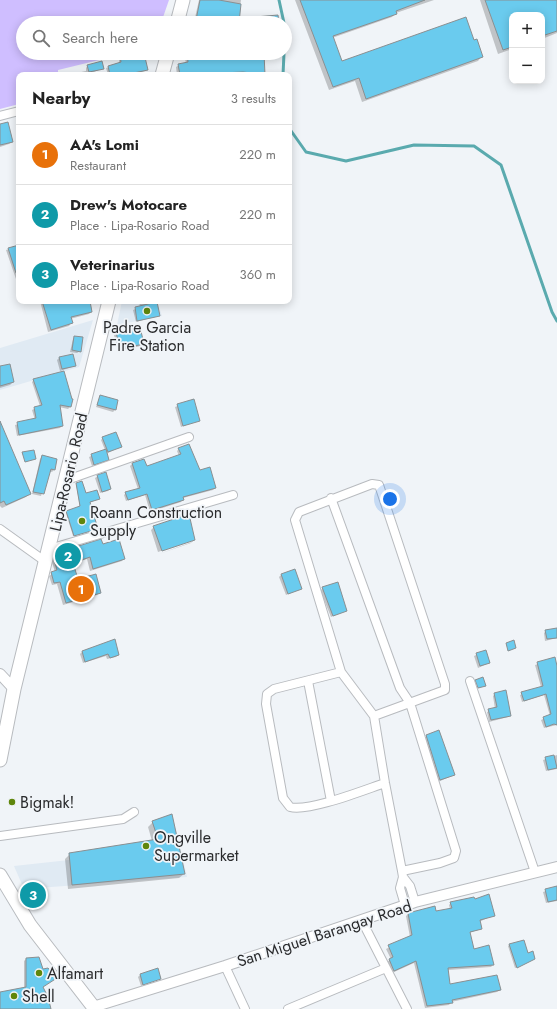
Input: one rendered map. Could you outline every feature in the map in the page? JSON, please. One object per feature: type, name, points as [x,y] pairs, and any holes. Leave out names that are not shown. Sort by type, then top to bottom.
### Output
[{"type":"main road","points":[[179,16],[183,0]]},
{"type":"main road","points":[[161,72],[165,60]]},
{"type":"main road","name":"Lipa-Rosario Road","points":[[0,760],[2,733],[46,562],[108,304]]},
{"type":"main road","points":[[0,875],[30,925],[91,1008]]},
{"type":"street","points":[[0,116],[16,112]]},
{"type":"street","points":[[66,480],[189,437]]},
{"type":"street","points":[[374,716],[445,690],[445,684],[379,485],[372,484],[331,498],[298,512],[295,520],[341,672],[374,716],[385,784],[403,874],[400,888],[410,904]]},
{"type":"street","points":[[49,549],[234,495]]},
{"type":"street","points":[[331,498],[400,688],[410,703],[456,851],[454,858],[403,874]]},
{"type":"street","points":[[0,529],[46,562]]},
{"type":"street","points":[[341,672],[274,689],[268,694],[266,704],[284,798],[290,807],[296,809],[331,801],[385,784]]},
{"type":"street","points":[[0,674],[14,689]]},
{"type":"street","points":[[308,681],[331,801]]},
{"type":"street","points":[[470,681],[535,872]]},
{"type":"street","points":[[0,836],[123,819],[134,812]]},
{"type":"street","name":"San Miguel Barangay Road","points":[[91,1008],[225,966],[410,904],[557,867]]},
{"type":"street","points":[[362,921],[407,1009]]},
{"type":"street","points":[[225,966],[245,1009]]},
{"type":"street","points":[[288,1009],[386,968]]},
{"type":"shaded area","points":[[0,0],[169,0],[163,16],[16,16],[16,60],[99,60],[58,70],[58,72],[16,72],[16,105],[0,109]]},
{"type":"shaded area","points":[[121,304],[158,304],[162,316],[117,325]]},
{"type":"shaded area","points":[[93,320],[79,367],[0,390],[0,348]]},
{"type":"shaded area","name":"Ongville Supermarket","points":[[172,813],[187,877],[24,889],[14,866],[69,860],[68,853],[157,839],[152,821]]},
{"type":"building","points":[[200,0],[219,0],[241,4],[240,16],[197,16]]},
{"type":"building","points":[[300,0],[425,0],[396,11],[397,14],[333,36],[342,61],[466,17],[474,40],[477,39],[483,57],[366,99],[359,78],[333,87]]},
{"type":"building","points":[[485,0],[557,0],[557,31],[545,35],[545,12],[509,12],[509,48],[503,50]]},
{"type":"building","points":[[121,60],[146,60],[148,70],[138,72],[109,72],[108,66],[121,62]]},
{"type":"building","points":[[188,60],[264,60],[265,72],[179,72],[178,64],[188,62]]},
{"type":"building","points":[[102,61],[104,69],[89,72],[87,65]]},
{"type":"building","points":[[8,122],[13,142],[0,145],[0,124]]},
{"type":"building","points":[[16,246],[16,273],[8,248]]},
{"type":"building","points":[[43,304],[91,304],[92,312],[71,317],[73,323],[51,330]]},
{"type":"building","name":"Padre Garcia Fire Station","points":[[148,304],[157,304],[160,316],[137,321],[135,307]]},
{"type":"building","points":[[140,327],[144,344],[120,349],[116,332]]},
{"type":"building","points":[[74,336],[83,337],[81,352],[72,350]]},
{"type":"building","points":[[73,354],[76,366],[62,369],[59,357]]},
{"type":"building","points":[[10,364],[14,382],[0,386],[0,366]]},
{"type":"building","points":[[64,371],[73,399],[71,407],[60,405],[63,426],[19,435],[17,422],[36,418],[34,407],[42,405],[33,379]]},
{"type":"building","points":[[100,395],[118,400],[116,410],[97,405]]},
{"type":"building","points":[[194,399],[200,421],[183,426],[177,404]]},
{"type":"building","points":[[0,421],[31,494],[6,505],[4,501],[0,503]]},
{"type":"building","points":[[116,432],[122,447],[108,452],[102,437]]},
{"type":"building","points":[[189,444],[200,470],[210,467],[216,488],[183,497],[184,500],[152,510],[147,494],[128,500],[125,492],[140,488],[132,463],[144,459],[147,466],[181,454],[178,448]]},
{"type":"building","points":[[106,449],[109,460],[94,465],[91,454]]},
{"type":"building","points":[[34,450],[36,459],[25,462],[22,452]]},
{"type":"building","points":[[42,455],[57,459],[55,470],[51,469],[44,494],[33,492]]},
{"type":"building","points":[[106,472],[111,489],[102,492],[97,475]]},
{"type":"building","name":"Roann Construction Supply","points":[[82,481],[86,493],[97,490],[100,499],[90,502],[98,529],[74,536],[66,511],[80,506],[76,483]]},
{"type":"building","points":[[189,514],[195,540],[162,551],[153,526]]},
{"type":"building","points":[[101,539],[103,544],[119,539],[125,559],[93,569],[90,557],[73,563],[78,579],[96,574],[101,593],[66,603],[60,582],[54,583],[51,572],[57,570],[54,559],[56,553]]},
{"type":"building","points":[[295,569],[302,589],[288,594],[281,574]]},
{"type":"building","points":[[338,582],[347,611],[333,616],[322,587]]},
{"type":"building","points":[[557,628],[557,638],[547,639],[545,630]]},
{"type":"building","points":[[115,639],[119,655],[110,658],[108,654],[85,662],[82,651]]},
{"type":"building","points":[[514,640],[516,648],[508,651],[506,643]]},
{"type":"building","points":[[486,650],[490,663],[480,666],[476,653]]},
{"type":"building","points":[[555,657],[557,666],[557,725],[554,724],[546,727],[543,717],[551,714],[546,694],[524,701],[521,692],[543,686],[537,662]]},
{"type":"building","points":[[483,677],[486,686],[478,688],[475,680]]},
{"type":"building","points":[[506,690],[511,716],[491,720],[488,709],[497,707],[494,693]]},
{"type":"building","points":[[439,730],[455,775],[440,780],[426,735]]},
{"type":"building","points":[[554,755],[557,768],[548,770],[545,757]]},
{"type":"building","name":"Ongville Supermarket","points":[[172,814],[185,874],[72,885],[69,853],[158,839],[152,821]]},
{"type":"building","points":[[557,886],[557,900],[548,902],[545,889]]},
{"type":"building","points":[[39,888],[40,900],[27,901],[26,889]]},
{"type":"building","points":[[489,894],[495,916],[480,920],[482,929],[470,932],[474,949],[489,945],[494,965],[448,968],[450,984],[497,975],[501,990],[452,1000],[453,1003],[427,1006],[416,961],[394,971],[389,959],[393,957],[388,945],[412,935],[408,913],[435,906],[436,911],[452,908],[450,902],[474,897],[475,899]]},
{"type":"building","points":[[524,940],[528,953],[533,951],[535,959],[517,968],[509,944]]},
{"type":"building","points":[[39,957],[43,969],[48,968],[57,978],[43,987],[48,997],[51,1009],[0,1009],[0,992],[26,987],[26,958]]},
{"type":"building","points":[[158,968],[161,979],[143,985],[140,974]]},
{"type":"waterway","points":[[279,0],[282,16]]},
{"type":"waterway","points":[[283,72],[284,60]]},
{"type":"waterway","points":[[292,132],[306,152],[346,161],[414,145],[474,146],[501,165],[552,312],[557,321]]},
{"type":"place","name":"Padre Garcia Fire Station","points":[[147,311]]},
{"type":"place","name":"Roann Construction Supply","points":[[82,521]]},
{"type":"place","name":"Drew's Motocare","points":[[68,556]]},
{"type":"place","name":"AA's Lomi","points":[[81,589]]},
{"type":"place","name":"Bigmak!","points":[[12,802]]},
{"type":"place","name":"Ongville Supermarket","points":[[146,846]]},
{"type":"place","name":"Veterinarius","points":[[33,895]]},
{"type":"place","name":"Alfamart","points":[[39,973]]},
{"type":"place","name":"Shell","points":[[14,996]]}]
